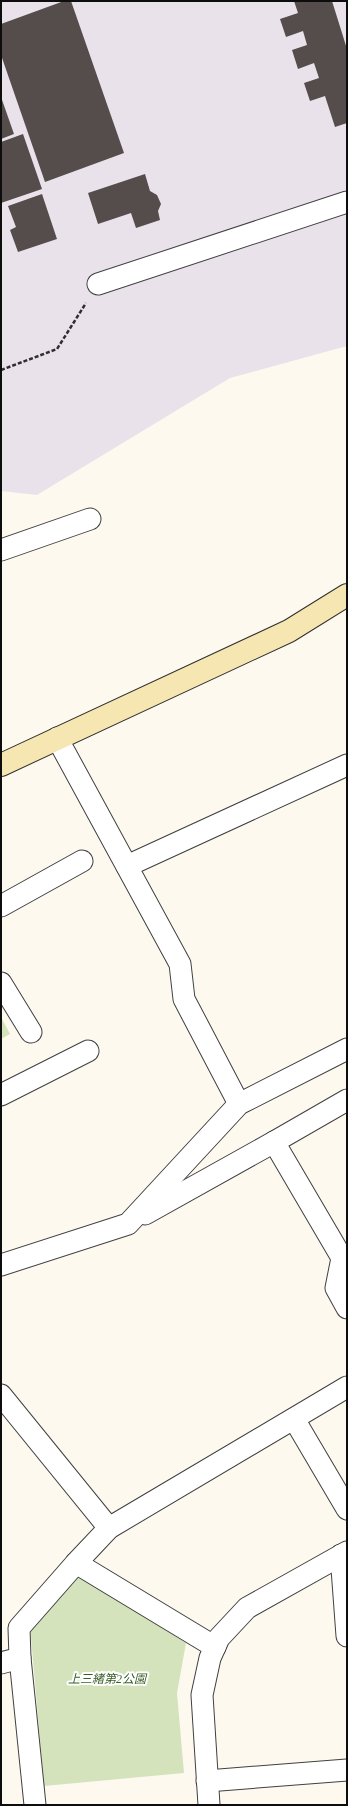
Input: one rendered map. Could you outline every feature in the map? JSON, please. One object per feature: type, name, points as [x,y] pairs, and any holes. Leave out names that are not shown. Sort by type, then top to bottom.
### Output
[{"type":"street","points":[[98,284],[347,202]]},
{"type":"street","points":[[1,550],[90,519]]},
{"type":"street","points":[[1,765],[288,631],[347,595]]},
{"type":"street","points":[[57,738],[180,964],[184,999],[239,1104]]},
{"type":"street","points":[[126,866],[347,765]]},
{"type":"street","points":[[1,906],[82,861]]},
{"type":"street","points":[[1,983],[32,1032]]},
{"type":"street","points":[[128,1224],[239,1104],[347,1049]]},
{"type":"street","points":[[1,1095],[88,1052]]},
{"type":"street","points":[[1,1265],[128,1224],[347,1100]]},
{"type":"street","points":[[274,1142],[342,1258],[336,1288],[347,1308]]},
{"type":"street","points":[[35,1805],[11,1660],[19,1628],[109,1528],[347,1387]]},
{"type":"street","points":[[1,1395],[109,1528]]},
{"type":"street","points":[[294,1419],[347,1509]]},
{"type":"street","points":[[209,1805],[202,1695],[205,1674],[219,1638],[247,1608],[344,1553],[347,1636]]},
{"type":"street","points":[[76,1563],[215,1647]]},
{"type":"street","points":[[207,1781],[347,1770]]},
{"type":"path","points":[[1,370],[57,349],[98,284]]},
{"type":"shaded area","points":[[1,1],[347,1],[347,346],[230,378],[37,495],[1,491]]},
{"type":"green space","points":[[1,1017],[10,1034],[1,1039]]},
{"type":"green space","name":"上三緒第2公園","points":[[72,1578],[82,1578],[186,1643],[177,1693],[184,1773],[44,1786],[30,1626]]},
{"type":"building","points":[[64,1],[71,1],[124,153],[45,182],[1,55],[1,24]]},
{"type":"building","points":[[294,1],[332,1],[347,49],[347,123],[335,127],[325,96],[310,101],[304,83],[319,78],[314,63],[298,69],[292,50],[307,45],[303,31],[286,37],[280,19],[298,13]]},
{"type":"building","points":[[1,97],[14,134],[1,139]]},
{"type":"building","points":[[23,134],[42,189],[1,203],[1,142]]},
{"type":"building","points":[[145,174],[150,191],[157,195],[161,204],[158,211],[160,220],[136,228],[131,213],[98,224],[88,193]]},
{"type":"building","points":[[42,194],[57,239],[18,252],[10,230],[16,227],[8,206]]}]
